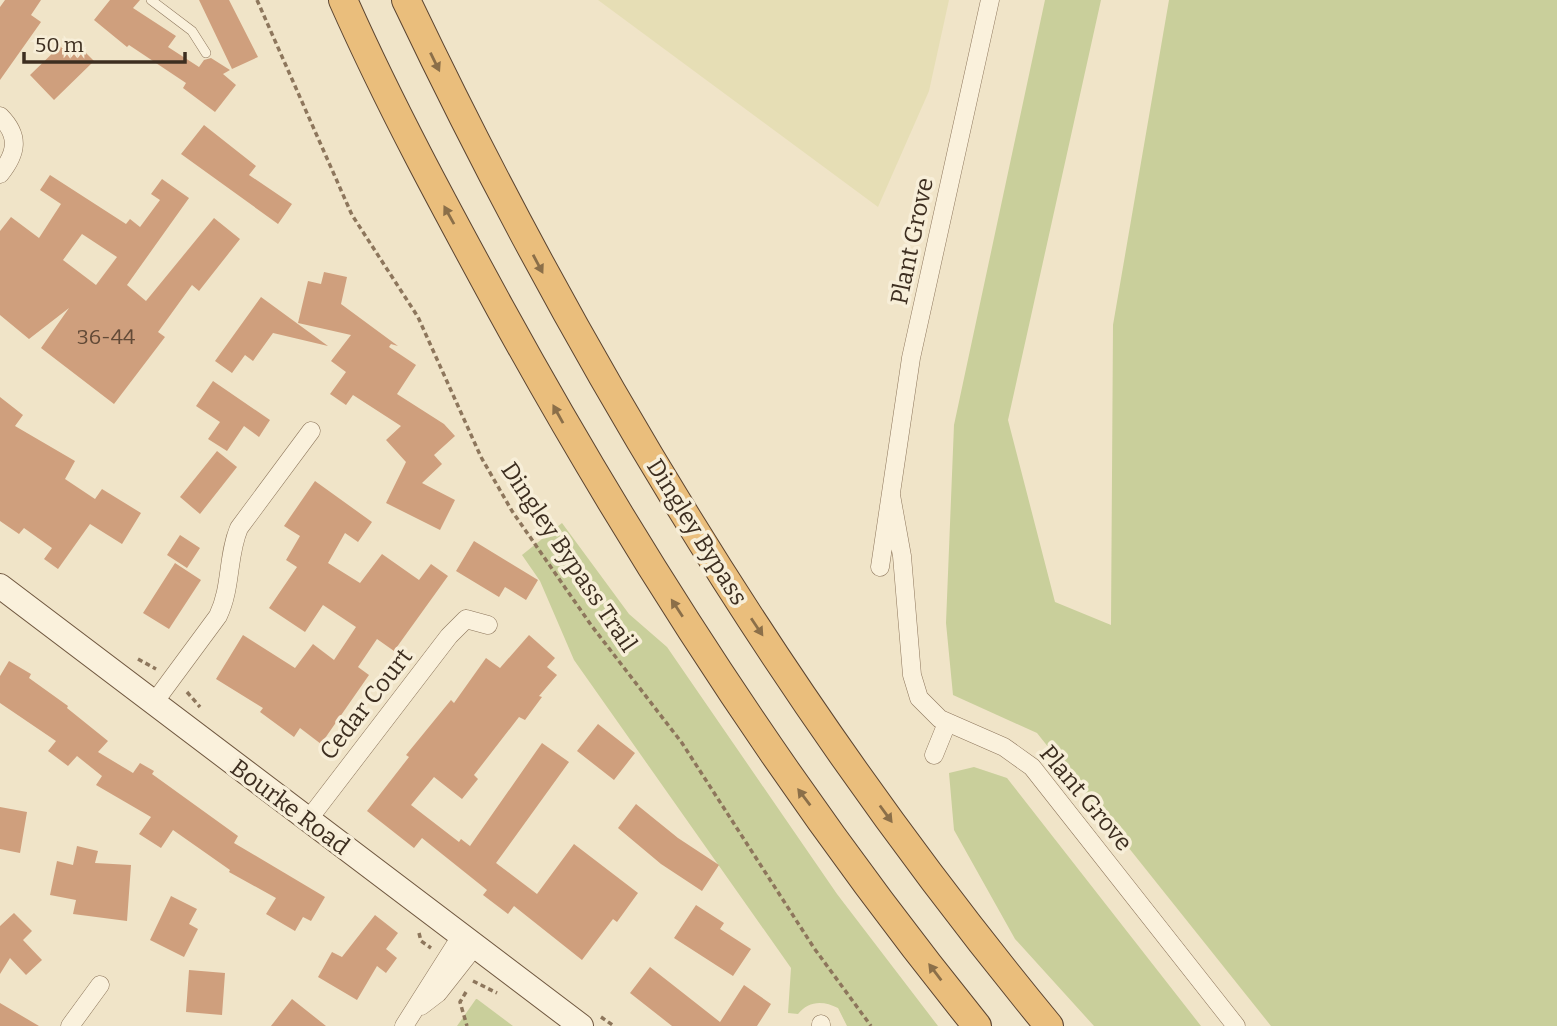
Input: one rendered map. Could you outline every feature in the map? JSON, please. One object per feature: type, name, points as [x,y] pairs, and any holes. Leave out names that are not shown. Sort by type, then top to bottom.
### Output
[{"type":"highway","points":[[343,0],[441,200],[566,428],[644,558],[780,765],[976,1026]]},
{"type":"highway","name":"Dingley Bypass","points":[[406,0],[559,304],[704,547],[862,781],[930,874],[1049,1026]]},
{"type":"main road","name":"Bourke Road","points":[[0,586],[581,1026]]},
{"type":"street","name":"Plant Grove","points":[[880,567],[911,358],[990,0]]},
{"type":"street","points":[[0,116],[13,133],[15,145],[10,162],[0,174]]},
{"type":"street","points":[[153,704],[218,616],[225,601],[232,546],[239,528],[312,431]]},
{"type":"street","name":"Plant Grove","points":[[891,495],[902,556],[914,685],[920,701],[947,723],[1010,750],[1040,775],[1236,1026]]},
{"type":"street","name":"Cedar Court","points":[[308,820],[449,636],[463,611],[488,625]]},
{"type":"street","points":[[934,755],[947,723]]},
{"type":"street","points":[[404,1026],[418,1008],[438,993],[468,941]]},
{"type":"street","points":[[70,1026],[100,985]]},
{"type":"lane","points":[[151,0],[192,32],[206,53]]},
{"type":"path","name":"Dingley Bypass Trail","points":[[257,0],[352,215],[418,317],[481,457],[512,511],[591,625],[682,743],[814,948],[871,1026]]},
{"type":"path","points":[[418,930],[421,941],[438,953]]},
{"type":"path","points":[[467,1026],[460,1002],[471,980]]},
{"type":"shaded area","points":[[598,0],[949,0],[929,91],[878,207]]},
{"type":"green space","points":[[1045,0],[1101,0],[1008,420],[1055,602],[1111,625],[1113,325],[1169,0],[1557,0],[1557,1026],[1271,1026],[1037,733],[953,695],[946,623],[954,425]]},
{"type":"green space","points":[[562,523],[629,614],[667,647],[837,894],[938,1026],[847,1026],[838,1008],[821,1003],[806,1006],[798,1014],[788,1013],[791,968],[574,660],[540,581],[522,555]]},
{"type":"green space","points":[[974,767],[1007,778],[1201,1026],[1094,1026],[1015,939],[954,830],[949,773]]},
{"type":"green space","points":[[477,999],[513,1026],[457,1026]]},
{"type":"building","points":[[5,0],[41,0],[31,15],[41,22],[0,80],[0,7]]},
{"type":"building","points":[[110,0],[140,0],[133,8],[176,36],[168,47],[199,67],[204,60],[211,58],[230,70],[223,74],[236,85],[215,112],[183,88],[186,83],[129,45],[127,47],[94,20]]},
{"type":"building","points":[[199,0],[229,0],[258,57],[232,69]]},
{"type":"building","points":[[78,45],[94,61],[54,100],[30,75],[60,46],[68,54]]},
{"type":"building","points":[[204,125],[256,166],[249,175],[292,204],[278,224],[181,154]]},
{"type":"building","points":[[50,175],[126,224],[130,219],[140,227],[160,200],[151,194],[162,179],[189,198],[127,285],[146,301],[214,218],[240,239],[199,291],[192,285],[158,332],[165,337],[114,404],[41,348],[69,308],[29,339],[0,315],[0,231],[11,217],[39,238],[61,204],[40,190]],"holes":[[[82,234],[117,257],[96,285],[63,260]]]},
{"type":"building","points":[[324,272],[347,277],[341,304],[398,346],[391,344],[389,347],[416,365],[397,394],[444,424],[455,436],[434,455],[442,464],[422,483],[455,500],[440,530],[386,503],[406,462],[386,440],[401,426],[353,395],[346,405],[330,394],[346,372],[331,361],[351,335],[298,323],[308,281],[321,284]]},
{"type":"building","points":[[261,297],[328,346],[273,333],[253,361],[245,355],[232,373],[215,361]]},
{"type":"building","points":[[213,381],[270,420],[259,437],[244,426],[227,451],[208,439],[220,422],[196,406]]},
{"type":"building","points":[[0,397],[23,415],[15,426],[75,461],[65,479],[95,499],[102,489],[141,513],[122,544],[90,524],[58,569],[44,559],[52,548],[24,528],[19,534],[0,521]]},
{"type":"building","points":[[217,451],[237,467],[200,514],[180,497]]},
{"type":"building","points":[[315,481],[372,522],[358,542],[345,533],[328,563],[360,583],[382,554],[419,580],[431,564],[448,576],[394,651],[377,639],[358,667],[369,675],[321,744],[300,728],[294,737],[260,712],[263,708],[216,679],[243,635],[295,668],[313,644],[334,660],[356,627],[323,605],[305,632],[269,608],[297,567],[286,560],[300,536],[284,526]]},
{"type":"building","points":[[180,535],[200,548],[187,568],[167,555]]},
{"type":"building","points":[[474,541],[538,580],[526,600],[505,587],[499,597],[456,571]]},
{"type":"building","points":[[175,563],[201,580],[169,629],[143,613]]},
{"type":"building","points":[[529,635],[555,658],[547,667],[557,675],[539,696],[542,697],[525,720],[519,717],[474,775],[478,779],[462,799],[434,777],[411,805],[459,842],[461,839],[470,846],[542,743],[569,762],[496,863],[537,894],[574,844],[638,893],[617,922],[613,919],[582,960],[514,906],[508,914],[483,895],[487,890],[422,838],[414,848],[367,811],[409,757],[406,755],[451,700],[454,703],[486,658],[500,668]]},
{"type":"building","points":[[9,661],[31,674],[29,678],[68,706],[67,708],[108,741],[98,752],[133,773],[140,763],[154,771],[152,774],[238,836],[234,843],[325,897],[311,921],[303,917],[295,931],[266,914],[276,898],[229,872],[230,870],[173,830],[161,848],[139,834],[151,817],[96,785],[102,776],[77,756],[68,766],[48,751],[56,741],[0,703],[0,676]]},
{"type":"building","points":[[598,724],[635,753],[614,780],[577,751]]},
{"type":"building","points":[[636,804],[678,838],[719,865],[702,891],[661,864],[618,828]]},
{"type":"building","points":[[0,807],[27,812],[20,853],[0,849]]},
{"type":"building","points":[[77,846],[98,851],[95,863],[131,865],[127,921],[73,914],[76,900],[50,895],[57,861],[73,865]]},
{"type":"building","points":[[171,896],[197,909],[189,924],[198,929],[184,957],[150,940]]},
{"type":"building","points":[[696,905],[724,923],[720,929],[751,949],[733,976],[674,938]]},
{"type":"building","points":[[14,913],[32,931],[23,940],[42,960],[26,975],[10,958],[0,974],[0,926]]},
{"type":"building","points":[[375,915],[398,933],[386,949],[397,958],[386,973],[377,966],[357,1000],[318,977],[332,952],[342,957]]},
{"type":"building","points":[[650,967],[720,1022],[744,985],[771,1004],[757,1026],[672,1026],[630,993]]},
{"type":"building","points":[[189,970],[225,973],[222,1015],[186,1012]]},
{"type":"building","points":[[292,999],[326,1026],[271,1026]]},
{"type":"building","points":[[0,1003],[39,1026],[0,1026]]}]
